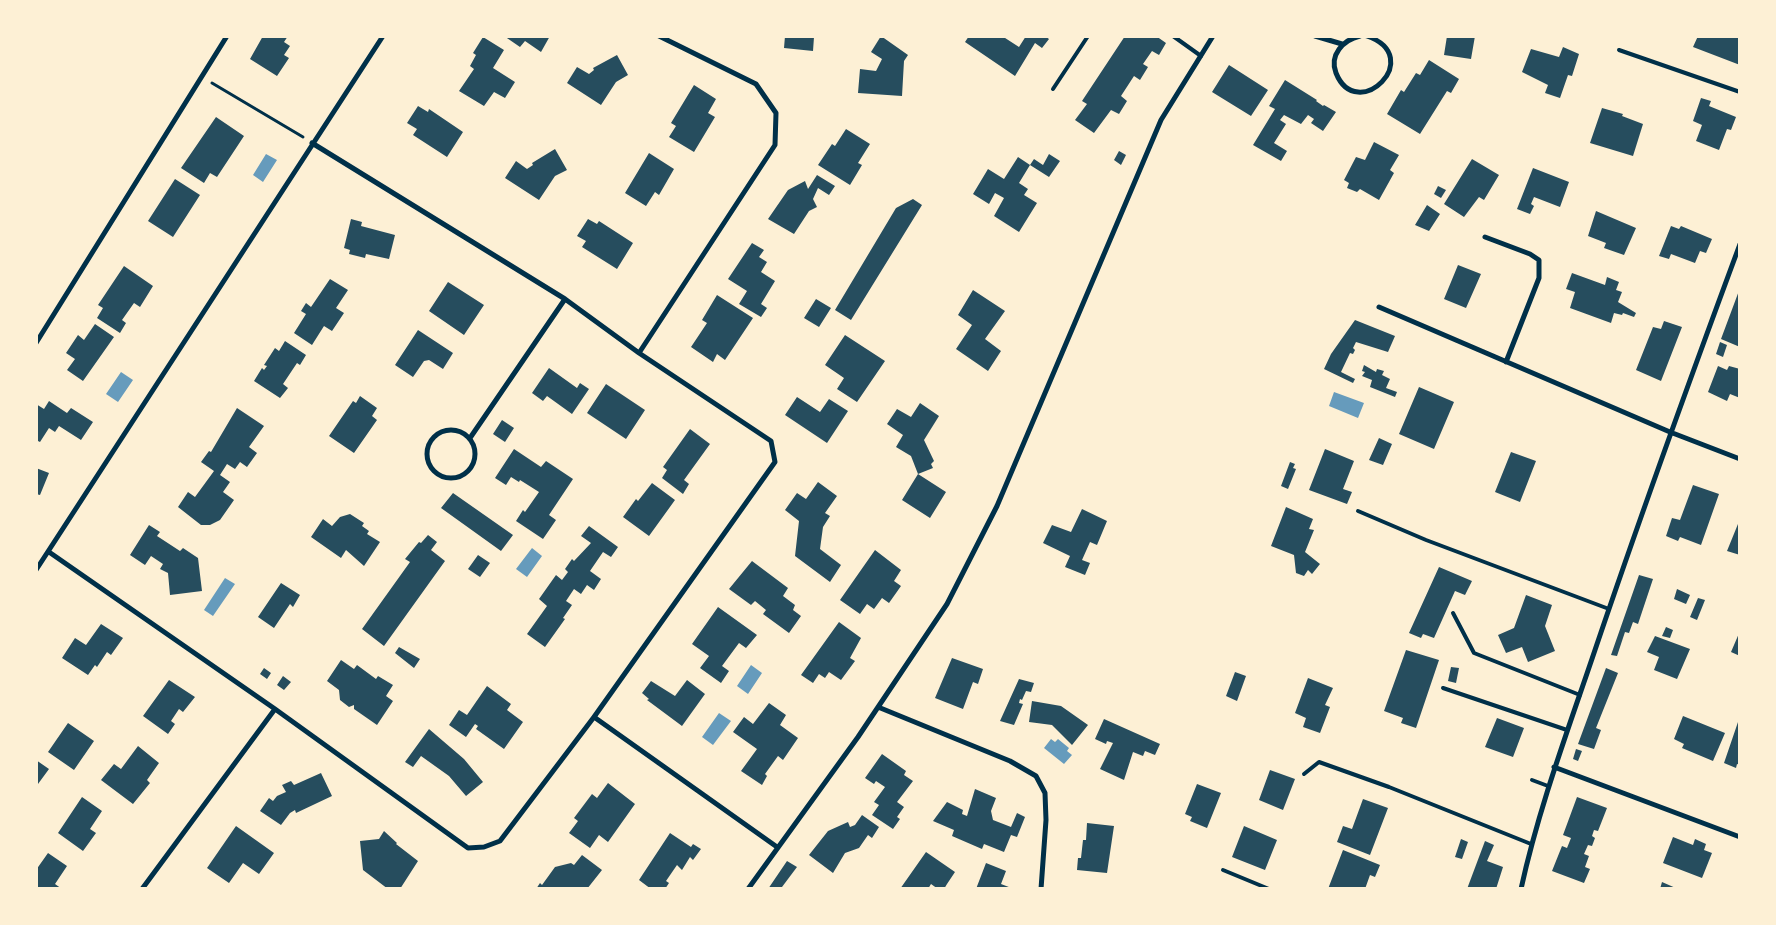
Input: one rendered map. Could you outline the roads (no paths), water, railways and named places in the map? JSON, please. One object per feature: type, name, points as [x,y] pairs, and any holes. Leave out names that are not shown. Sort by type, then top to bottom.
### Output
[{"type":"street","points":[[36,343],[227,36]]},
{"type":"street","points":[[36,570],[312,142],[383,36]]},
{"type":"street","points":[[639,353],[775,145],[776,113],[756,84],[659,36]]},
{"type":"street","points":[[748,889],[858,737],[947,604],[996,506],[1161,120],[1213,36]]},
{"type":"street","points":[[1314,36],[1342,44]]},
{"type":"street","points":[[1360,36],[1350,38],[1342,44],[1335,59],[1336,75],[1351,90],[1371,91],[1382,84],[1388,76],[1390,58],[1386,49],[1376,39],[1367,36]]},
{"type":"street","points":[[49,552],[274,709],[468,848],[484,847],[500,841],[594,717],[774,462],[771,441],[639,353],[565,299],[312,142]]},
{"type":"street","points":[[1485,237],[1530,254],[1539,260],[1539,278],[1506,362]]},
{"type":"street","points":[[1521,889],[1531,844],[1554,767],[1670,432],[1740,244]]},
{"type":"street","points":[[470,438],[565,299]]},
{"type":"street","points":[[1379,308],[1670,432],[1740,459]]},
{"type":"street","points":[[449,430],[457,430],[470,438],[476,454],[470,470],[456,478],[440,476],[433,470],[429,464],[427,448],[435,436],[449,430]]},
{"type":"street","points":[[878,707],[1010,761],[1036,776],[1045,793],[1046,820],[1042,889]]},
{"type":"street","points":[[142,889],[274,709]]},
{"type":"street","points":[[594,717],[777,847]]},
{"type":"street","points":[[1554,767],[1740,837]]},
{"type":"lane","points":[[1053,89],[1088,36]]},
{"type":"lane","points":[[1173,36],[1201,56]]},
{"type":"lane","points":[[1619,50],[1740,92]]},
{"type":"lane","points":[[1358,511],[1426,540],[1609,609]]},
{"type":"lane","points":[[1453,613],[1474,653],[1580,694]]},
{"type":"lane","points":[[1443,688],[1567,730]]},
{"type":"lane","points":[[1304,774],[1319,762],[1389,787],[1531,844]]},
{"type":"lane","points":[[1532,780],[1548,786]]},
{"type":"lane","points":[[1223,870],[1269,889]]},
{"type":"water","points":[[266,154],[277,160],[263,182],[253,175]]},
{"type":"water","points":[[121,372],[133,380],[118,402],[106,394]]},
{"type":"water","points":[[1334,392],[1364,403],[1358,418],[1329,406]]},
{"type":"water","points":[[532,548],[542,556],[527,577],[516,569]]},
{"type":"water","points":[[225,578],[235,584],[213,616],[204,610]]},
{"type":"water","points":[[751,665],[762,673],[748,694],[737,686]]},
{"type":"water","points":[[719,713],[731,721],[713,745],[702,737]]},
{"type":"water","points":[[1051,739],[1055,742],[1058,739],[1069,748],[1067,751],[1072,755],[1064,764],[1044,748]]}]
